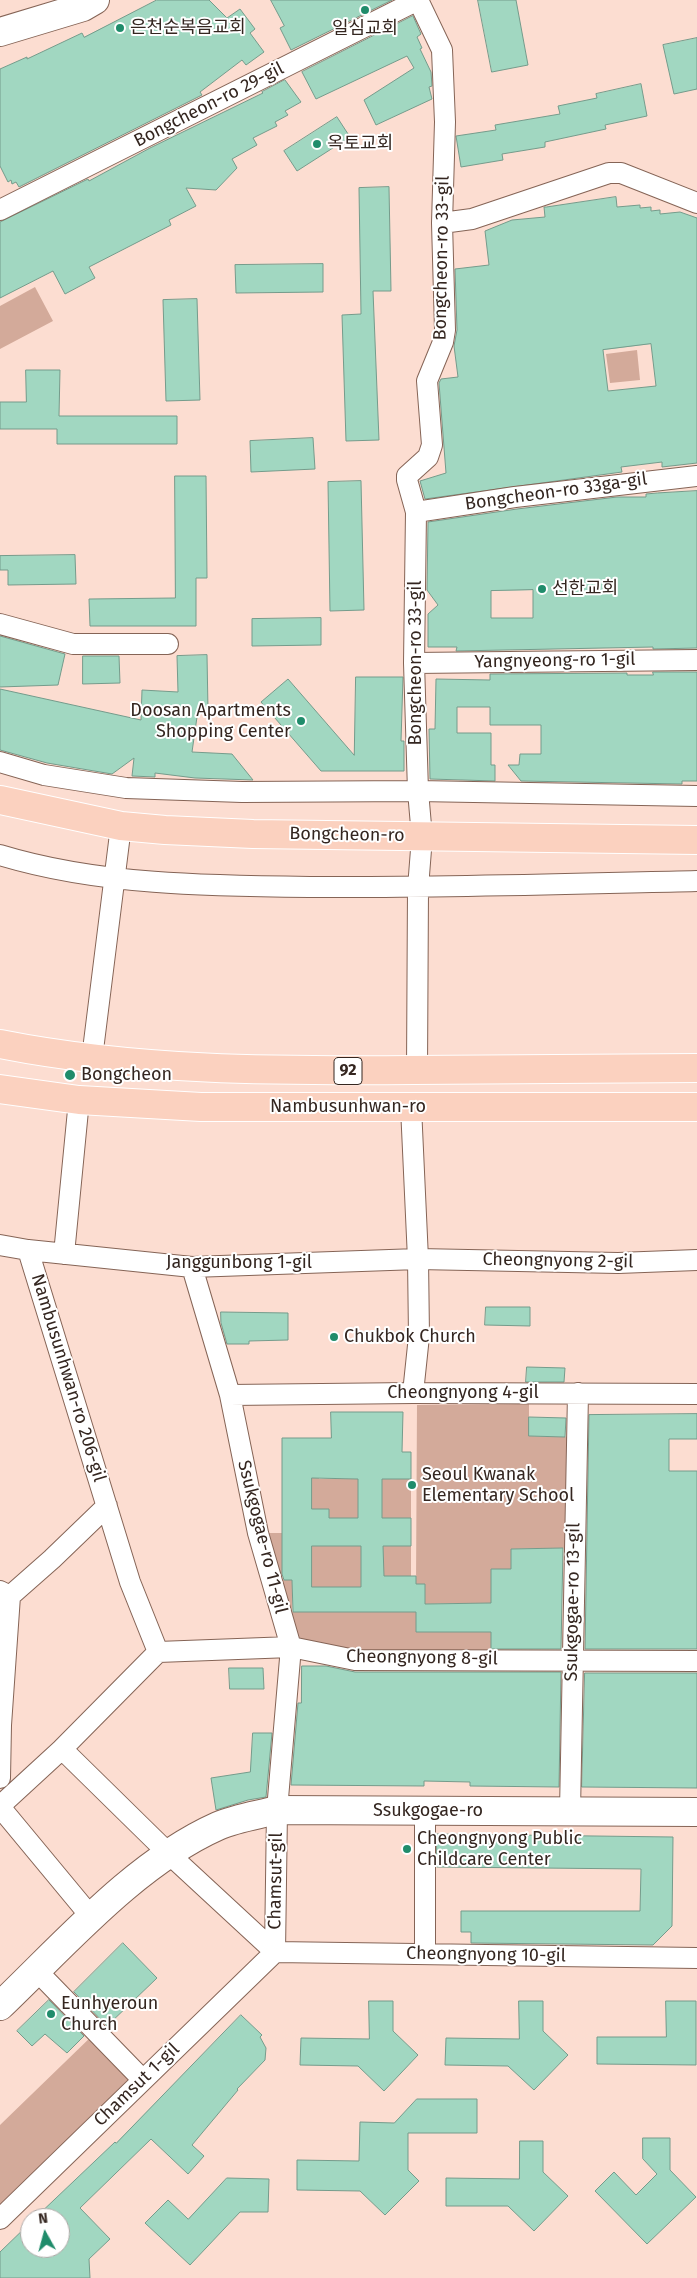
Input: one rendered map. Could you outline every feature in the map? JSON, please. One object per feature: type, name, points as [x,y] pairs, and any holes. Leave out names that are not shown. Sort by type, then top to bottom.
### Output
[{"type":"main road","points":[[0,32],[83,6],[95,0]]},
{"type":"main road","name":"Bongcheon-ro","points":[[0,800],[121,826],[165,830],[253,834],[697,840]]},
{"type":"main road","name":"Nambusunhwan-ro","points":[[0,1044],[92,1058],[200,1068],[315,1071],[697,1068]]},
{"type":"main road","points":[[482,1107],[471,1101],[466,1090],[469,1078],[479,1070],[485,1070]]},
{"type":"main road","name":"Nambusunhwan-ro","points":[[0,1089],[80,1100],[201,1107],[697,1107]]},
{"type":"main road","name":"Ssukgogae-ro","points":[[0,2006],[129,1884],[195,1837],[220,1825],[277,1810],[697,1812]]},
{"type":"street","name":"Bongcheon-ro 29-gil","points":[[0,210],[418,0]]},
{"type":"street","name":"Bongcheon-ro 33-gil","points":[[418,0],[442,50],[445,122],[442,223],[445,330],[443,342],[427,381],[432,445],[428,457],[407,476],[416,512],[414,663],[418,791],[422,837]]},
{"type":"street","points":[[442,223],[472,219],[609,173],[621,173],[697,202]]},
{"type":"street","name":"Bongcheon-ro 33ga-gil","points":[[416,512],[515,497],[697,476]]},
{"type":"street","points":[[0,624],[73,644],[168,644]]},
{"type":"street","name":"Yangnyeong-ro 1-gil","points":[[414,663],[697,660]]},
{"type":"street","points":[[0,762],[44,775],[126,788],[242,792],[418,791],[697,796]]},
{"type":"street","points":[[92,1058],[121,826]]},
{"type":"street","points":[[417,1070],[418,888],[422,837]]},
{"type":"street","points":[[0,855],[22,862],[199,886],[418,888],[697,881]]},
{"type":"street","name":"Nambusunhwan-ro 206-gil","points":[[64,1254],[80,1100]]},
{"type":"street","points":[[411,1107],[418,1259],[419,1336],[413,1393]]},
{"type":"street","name":"Janggunbong 1-gil","points":[[0,1245],[28,1250],[192,1267],[418,1259]]},
{"type":"street","name":"Nambusunhwan-ro 206-gil","points":[[28,1250],[130,1582],[158,1652]]},
{"type":"street","name":"Cheongnyong 2-gil","points":[[418,1259],[618,1263],[697,1260]]},
{"type":"street","name":"Ssukgogae-ro 11-gil","points":[[192,1267],[230,1396],[258,1533],[291,1647],[277,1810]]},
{"type":"street","name":"Cheongnyong 4-gil","points":[[230,1396],[413,1393],[697,1394]]},
{"type":"street","name":"Ssukgogae-ro 13-gil","points":[[570,1811],[578,1393]]},
{"type":"street","name":"Nambusunhwan-ro 206-gil","points":[[5,1594],[52,1559],[107,1506]]},
{"type":"street","points":[[0,1778],[5,1594]]},
{"type":"street","name":"Cheongnyong 8-gil","points":[[158,1652],[291,1647],[355,1660],[697,1661]]},
{"type":"street","points":[[92,1918],[0,1806],[62,1749],[158,1652]]},
{"type":"street","points":[[62,1749],[169,1854],[275,1952]]},
{"type":"street","name":"Chamsut-gil","points":[[275,1952],[277,1810]]},
{"type":"street","points":[[425,1811],[425,1954]]},
{"type":"street","name":"Cheongnyong 10-gil","points":[[275,1952],[697,1958]]},
{"type":"street","name":"Chamsut 1-gil","points":[[0,2219],[275,1952]]},
{"type":"street","points":[[37,1971],[142,2080]]},
{"type":"shaded area","points":[[35,287],[53,321],[0,349],[0,306]]},
{"type":"shaded area","points":[[637,350],[640,380],[610,383],[606,354]]},
{"type":"shaded area","points":[[529,1404],[529,1436],[575,1437],[574,1548],[511,1549],[511,1569],[491,1603],[425,1604],[425,1584],[416,1584],[417,1405]]},
{"type":"shaded area","points":[[312,1461],[318,1461],[319,1479],[411,1479],[411,1518],[382,1518],[382,1502],[358,1502],[358,1518],[329,1518],[329,1509],[322,1509],[322,1518],[312,1518]]},
{"type":"shaded area","points":[[312,1532],[318,1546],[411,1546],[411,1576],[391,1576],[375,1587],[312,1587]]},
{"type":"shaded area","points":[[263,1533],[282,1533],[282,1580],[292,1580],[292,1612],[416,1612],[416,1632],[491,1632],[491,1659],[294,1658]]},
{"type":"shaded area","points":[[96,2032],[143,2080],[0,2219],[0,2125]]},
{"type":"building","points":[[157,0],[209,0],[227,18],[240,9],[255,29],[250,33],[264,52],[246,65],[242,60],[200,92],[202,95],[19,187],[16,182],[12,184],[11,180],[8,182],[0,166],[0,69],[27,57],[27,59],[82,33],[84,37]]},
{"type":"building","points":[[271,0],[392,0],[291,50],[280,28],[284,26]]},
{"type":"building","points":[[478,0],[516,0],[528,65],[492,72]]},
{"type":"building","points":[[413,16],[421,34],[417,37],[422,48],[420,49],[431,72],[432,86],[429,87],[432,99],[376,125],[364,100],[414,68],[407,56],[316,99],[302,72]]},
{"type":"building","points":[[697,38],[697,89],[674,94],[663,45]]},
{"type":"building","points":[[285,80],[301,102],[285,111],[288,115],[275,122],[277,126],[253,138],[257,145],[232,159],[237,168],[216,190],[186,188],[196,206],[169,220],[171,225],[89,267],[95,278],[65,294],[53,271],[0,298],[0,222],[88,179],[89,181]]},
{"type":"building","points":[[641,84],[647,116],[605,125],[606,129],[545,142],[545,147],[502,154],[503,160],[461,167],[456,136],[496,130],[495,125],[560,114],[558,106],[597,98],[596,94]]},
{"type":"building","name":"옥토교회","points":[[337,117],[350,137],[297,171],[284,151]]},
{"type":"building","points":[[389,187],[391,291],[373,291],[379,440],[346,441],[342,315],[361,314],[359,188]]},
{"type":"building","points":[[616,197],[617,207],[640,205],[640,208],[651,207],[651,211],[660,210],[660,214],[680,212],[697,218],[697,463],[662,467],[662,462],[621,467],[622,472],[425,499],[420,481],[446,473],[439,383],[441,379],[458,377],[454,346],[457,330],[455,269],[489,265],[485,231],[512,220],[545,217],[544,207]],"holes":[[[651,344],[656,386],[608,391],[603,350]]]},
{"type":"building","points":[[323,264],[323,292],[236,293],[235,265]]},
{"type":"building","points":[[197,299],[200,400],[166,401],[163,300]]},
{"type":"building","points":[[26,370],[60,370],[59,416],[177,416],[177,444],[57,444],[57,429],[0,429],[0,402],[26,402]]},
{"type":"building","points":[[313,438],[315,469],[251,472],[250,441]]},
{"type":"building","points":[[175,476],[206,476],[207,578],[196,578],[196,626],[90,626],[89,599],[175,598]]},
{"type":"building","points":[[361,481],[364,610],[330,611],[328,482]]},
{"type":"building","points":[[697,491],[697,648],[653,649],[653,647],[456,651],[457,647],[428,647],[428,614],[438,605],[427,590],[428,522],[617,497],[646,497],[646,494]],"holes":[[[533,590],[533,618],[491,618],[491,591]]]},
{"type":"building","points":[[75,555],[76,584],[8,585],[8,570],[0,570],[0,556]]},
{"type":"building","points":[[321,618],[321,645],[252,646],[252,619]]},
{"type":"building","points":[[0,636],[65,654],[58,685],[0,687]]},
{"type":"building","points":[[207,655],[208,710],[198,710],[192,752],[232,754],[253,780],[195,778],[155,773],[155,777],[132,776],[134,758],[112,774],[47,763],[0,750],[0,689],[141,720],[142,690],[178,692],[177,656]]},
{"type":"building","points":[[83,656],[119,656],[120,683],[83,684]]},
{"type":"building","points":[[653,672],[697,672],[697,781],[682,781],[682,784],[521,781],[508,765],[519,765],[520,754],[541,754],[541,725],[490,725],[490,707],[457,707],[457,733],[491,733],[491,765],[495,765],[495,781],[430,779],[429,729],[435,729],[436,679],[490,680],[490,674],[627,673],[627,675],[653,675]]},
{"type":"building","name":"Doosan Apartments Shopping Center","points":[[356,677],[403,677],[401,741],[404,741],[404,771],[321,771],[261,702],[288,679],[354,755]]},
{"type":"building","points":[[486,1307],[530,1307],[530,1326],[485,1325]]},
{"type":"building","points":[[221,1312],[288,1313],[288,1340],[249,1341],[249,1344],[227,1344],[221,1323]]},
{"type":"building","points":[[527,1367],[565,1368],[564,1382],[526,1382]]},
{"type":"building","points":[[331,1412],[403,1412],[402,1452],[411,1452],[411,1479],[382,1479],[382,1518],[411,1518],[411,1546],[383,1546],[384,1576],[416,1576],[416,1584],[425,1584],[425,1604],[491,1603],[491,1569],[511,1569],[511,1549],[563,1548],[561,1649],[491,1649],[491,1632],[416,1632],[416,1612],[293,1612],[292,1580],[284,1580],[282,1574],[282,1438],[331,1438]],"holes":[[[312,1478],[358,1479],[358,1518],[329,1518],[329,1509],[312,1509]],[[312,1546],[361,1546],[361,1587],[312,1587]]]},
{"type":"building","points":[[697,1414],[697,1439],[669,1439],[669,1471],[697,1471],[697,1649],[585,1649],[589,1415]]},
{"type":"building","points":[[529,1417],[566,1418],[565,1437],[529,1436]]},
{"type":"building","points":[[302,1666],[326,1666],[355,1672],[561,1672],[559,1787],[470,1786],[470,1782],[424,1781],[424,1786],[291,1785],[298,1703],[301,1703]]},
{"type":"building","points":[[229,1668],[263,1668],[264,1689],[230,1689]]},
{"type":"building","points":[[585,1673],[697,1673],[697,1788],[582,1787]]},
{"type":"building","points":[[253,1733],[272,1733],[266,1797],[248,1800],[216,1810],[211,1778],[250,1772]]},
{"type":"building","points":[[437,1834],[673,1837],[672,1926],[653,1945],[471,1943],[471,1932],[461,1932],[461,1911],[640,1911],[641,1869],[437,1867]]},
{"type":"building","points":[[123,1943],[157,1978],[107,2026],[74,1992]]},
{"type":"building","name":"Eunhyeroun Church","points":[[49,2000],[84,2036],[67,2053],[45,2034],[32,2046],[17,2031]]},
{"type":"building","points":[[369,2001],[393,2001],[393,2031],[418,2055],[384,2091],[358,2066],[300,2065],[301,2038],[369,2039]]},
{"type":"building","points":[[519,2001],[543,2001],[543,2031],[568,2055],[534,2090],[508,2066],[445,2065],[446,2038],[519,2039]]},
{"type":"building","points":[[666,2001],[696,2001],[696,2065],[597,2064],[597,2037],[666,2037]]},
{"type":"building","points":[[241,2015],[262,2035],[260,2037],[266,2048],[265,2060],[237,2089],[192,2145],[204,2156],[188,2174],[151,2139],[80,2208],[110,2239],[89,2259],[90,2278],[0,2278],[0,2252],[20,2233],[20,2258],[70,2258],[70,2208],[46,2208],[116,2143]]},
{"type":"building","points":[[417,2099],[477,2099],[477,2133],[408,2133],[408,2170],[419,2181],[385,2215],[360,2191],[297,2190],[297,2160],[359,2161],[360,2122],[394,2123]]},
{"type":"building","points":[[643,2138],[670,2138],[670,2170],[696,2197],[647,2244],[595,2191],[614,2172],[636,2195],[657,2174],[643,2159]]},
{"type":"building","points":[[520,2141],[543,2141],[543,2172],[568,2196],[534,2231],[508,2206],[446,2206],[446,2178],[519,2179]]},
{"type":"building","points":[[227,2178],[269,2179],[268,2212],[240,2212],[190,2265],[145,2223],[168,2200],[188,2219]]},
{"type":"place","name":"일심교회","points":[[365,10]]},
{"type":"place","name":"은천순복음교회","points":[[120,28]]},
{"type":"place","name":"옥토교회","points":[[317,144]]},
{"type":"place","name":"선한교회","points":[[542,589]]},
{"type":"place","name":"Doosan Apartments Shopping Center","points":[[301,721]]},
{"type":"place","name":"Bongcheon","points":[[70,1075]]},
{"type":"place","name":"Chukbok Church","points":[[334,1337]]},
{"type":"place","name":"Seoul Kwanak Elementary School","points":[[412,1485]]},
{"type":"place","name":"Cheongnyong Public Childcare Center","points":[[407,1849]]},
{"type":"place","name":"Eunhyeroun Church","points":[[51,2014]]}]
